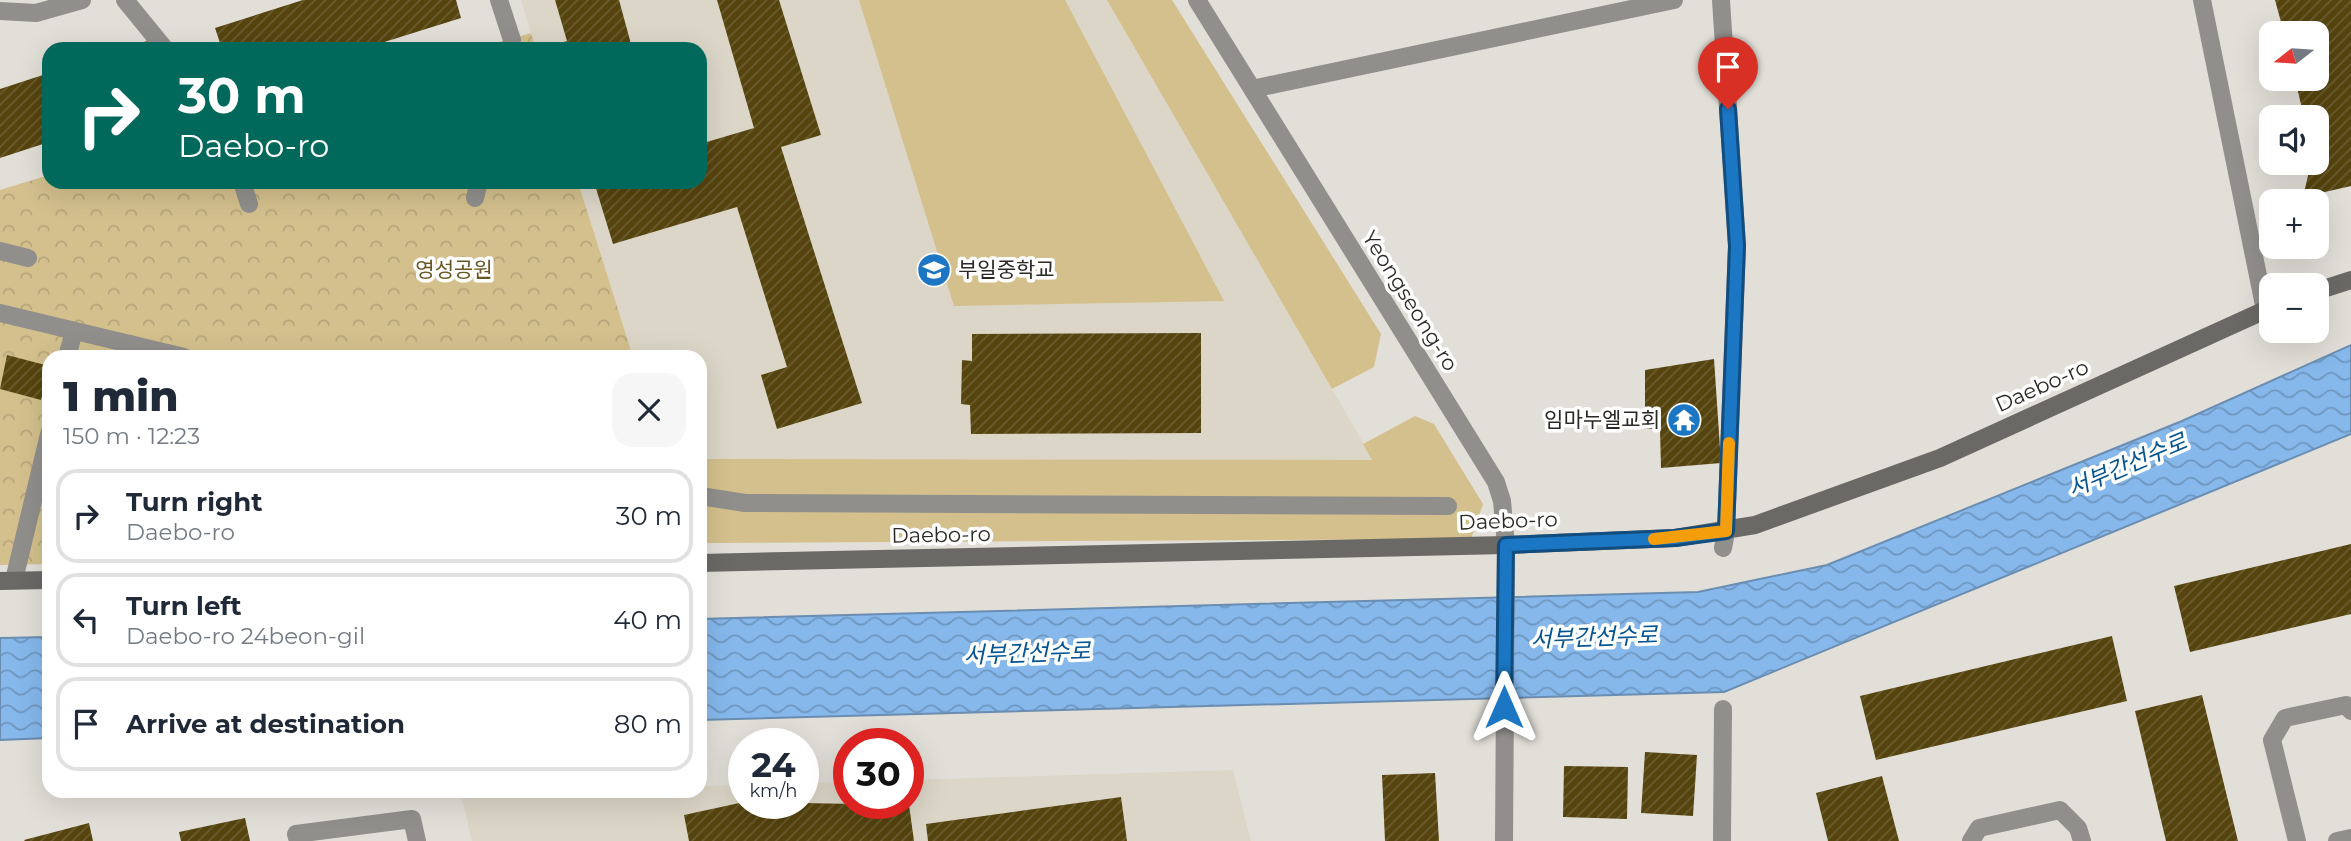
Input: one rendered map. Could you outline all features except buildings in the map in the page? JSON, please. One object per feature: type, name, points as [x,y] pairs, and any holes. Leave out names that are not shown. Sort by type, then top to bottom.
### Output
[{"type":"main road","points":[[2329,288],[2351,280]]},
{"type":"main road","name":"Daebo-ro","points":[[707,563],[1506,545],[1675,538],[1725,540],[1755,525],[1940,457],[2259,312]]},
{"type":"main road","points":[[7,581],[42,580]]},
{"type":"street","points":[[0,11],[36,13],[82,0]]},
{"type":"street","points":[[125,0],[159,42]]},
{"type":"street","points":[[499,0],[512,42]]},
{"type":"street","name":"Yeongseong-ro","points":[[1197,0],[1496,482],[1502,500],[1506,545],[1504,841]]},
{"type":"street","points":[[1252,89],[1674,0]]},
{"type":"street","points":[[1721,0],[1737,246],[1725,540]]},
{"type":"street","points":[[2202,0],[2260,273]]},
{"type":"street","points":[[244,189],[249,204]]},
{"type":"street","points":[[0,251],[28,258]]},
{"type":"street","points":[[0,313],[154,350]]},
{"type":"street","points":[[69,350],[74,331]]},
{"type":"street","points":[[7,581],[42,458]]},
{"type":"street","points":[[707,497],[745,503],[1448,506]]},
{"type":"street","points":[[2297,841],[2272,740],[2285,718],[2346,705],[2351,711]]},
{"type":"street","points":[[1722,841],[1723,709]]},
{"type":"street","points":[[1971,841],[1979,828],[2060,810],[2078,828],[2082,841]]},
{"type":"street","points":[[298,841],[296,834],[411,819],[417,841]]},
{"type":"street","points":[[2337,841],[2351,838]]},
{"type":"shaded area","name":"부일중학교","points":[[521,0],[1107,0],[1373,460],[707,459],[707,350],[631,350],[580,189],[707,189],[707,42],[534,42]]},
{"type":"shaded area","points":[[1233,770],[1251,841],[472,841],[462,798],[707,798],[707,786],[728,785],[728,819],[819,819],[819,783],[833,782],[833,819],[924,819],[924,780]]},
{"type":"green space","points":[[859,0],[1065,0],[1224,301],[954,306]]},
{"type":"green space","points":[[1107,0],[1172,0],[1381,334],[1374,367],[1332,389]]},
{"type":"green space","points":[[531,33],[534,42],[500,42]]},
{"type":"green space","name":"영성공원","points":[[42,177],[42,189],[580,189],[631,350],[42,350],[42,564],[0,565],[0,190]]},
{"type":"green space","points":[[1415,416],[1434,424],[1483,504],[1471,539],[707,543],[707,459],[1372,460],[1363,444]]},
{"type":"water","name":"서부간선수로","points":[[2351,345],[2351,434],[1724,692],[707,720],[707,619],[1698,592],[1827,565],[2182,421]]},
{"type":"water","points":[[42,637],[42,738],[0,740],[0,638]]},
{"type":"slow traffic","points":[[1654,539],[1726,531],[1729,443]]},
{"type":"place","name":"부일중학교","points":[[934,270]]},
{"type":"place","name":"임마누엘교회","points":[[1684,420]]},
{"type":"route","points":[[1504,707],[1506,545],[1675,538],[1726,531],[1737,246],[1728,109]]}]
